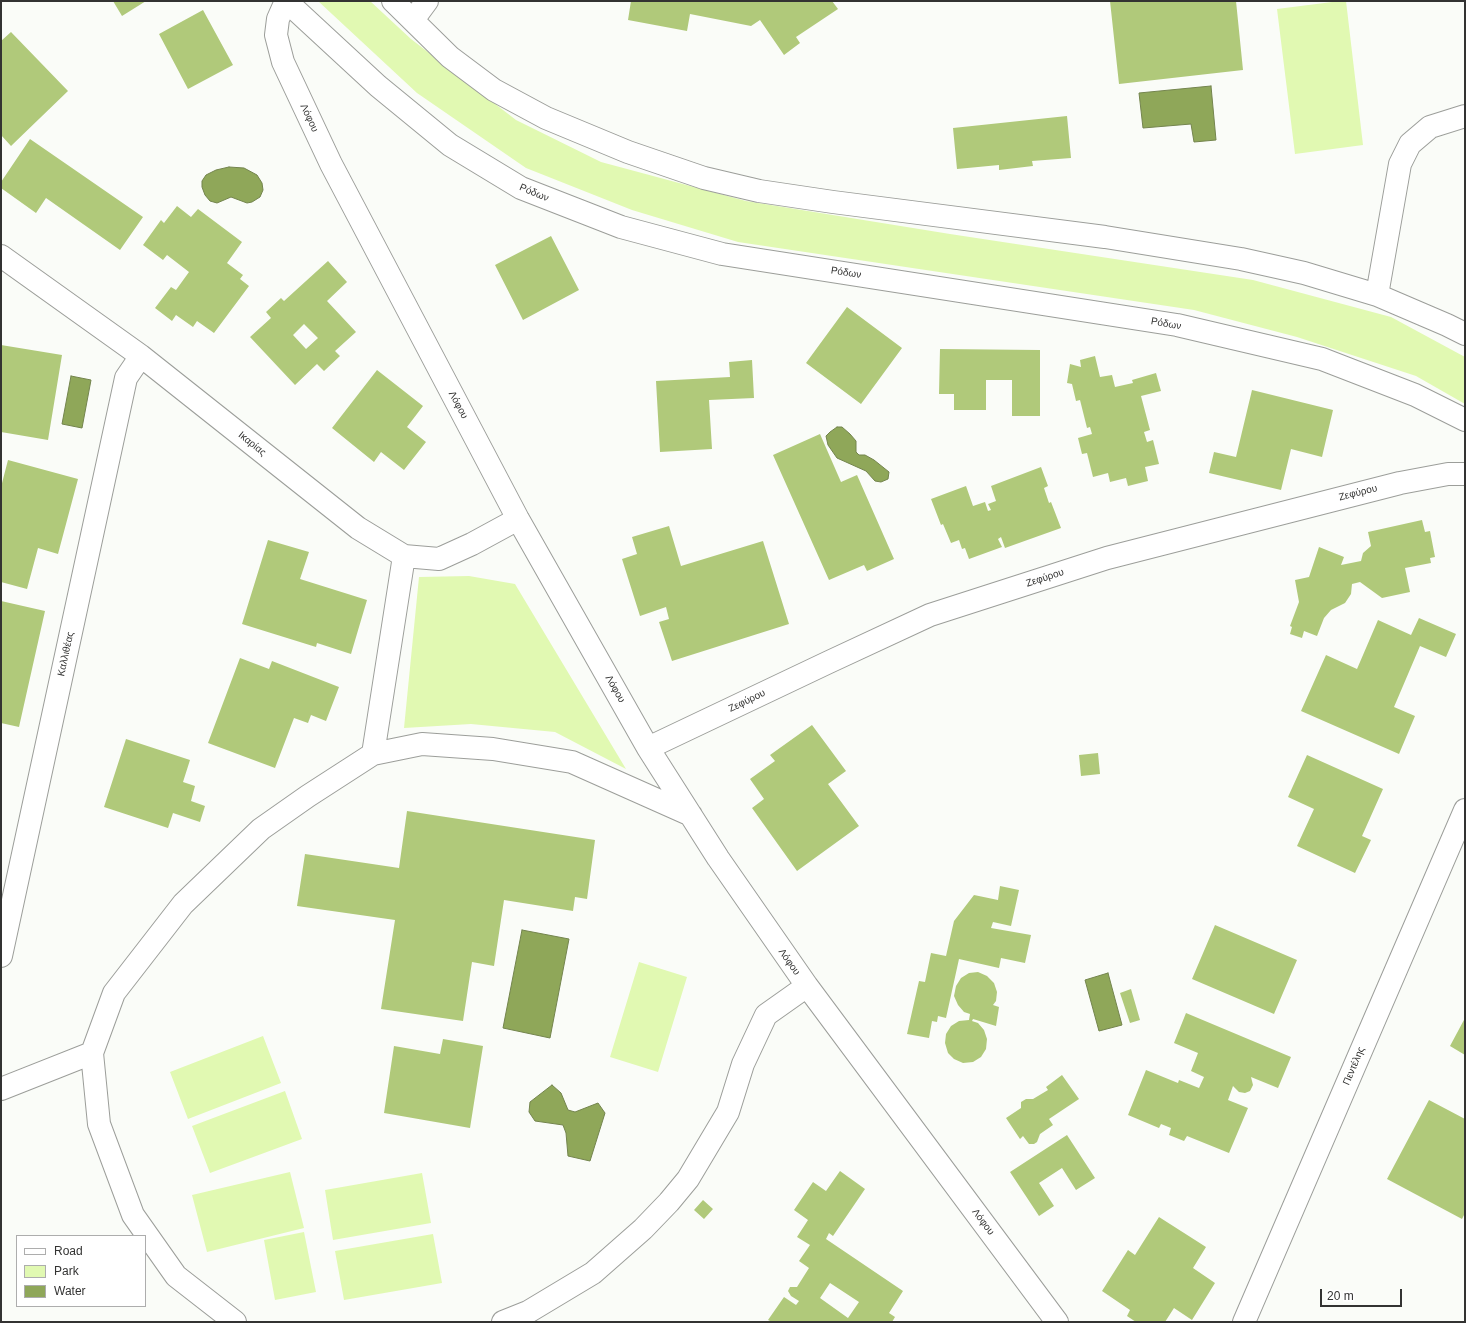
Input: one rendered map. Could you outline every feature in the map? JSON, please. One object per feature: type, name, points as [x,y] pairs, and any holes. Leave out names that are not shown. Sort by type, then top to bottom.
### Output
[{"type":"street","name":"Ρόδων","points":[[286,1],[378,86],[450,145],[521,188],[621,227],[722,254],[1177,325],[1322,359],[1415,395],[1465,420]]},
{"type":"street","name":"Λόφου","points":[[286,1],[278,19],[276,35],[283,62],[331,164],[518,519],[648,748],[718,858],[806,986],[1057,1322]]},
{"type":"street","points":[[393,1],[450,57],[494,90],[546,118],[628,152],[704,178],[759,191],[818,200],[1105,237],[1241,259],[1304,273],[1377,295],[1448,325],[1465,334]]},
{"type":"street","points":[[413,20],[427,1]]},
{"type":"street","points":[[1377,295],[1400,164],[1410,144],[1430,127],[1465,116]]},
{"type":"street","name":"Ικαρίας","points":[[1,256],[141,356],[358,528],[404,556],[439,559],[472,544],[518,519]]},
{"type":"street","name":"Καλλιθέας","points":[[1,956],[126,378],[141,356]]},
{"type":"street","name":"Ζεφύρου","points":[[648,748],[930,615],[1107,558],[1400,483],[1448,474],[1465,474]]},
{"type":"street","points":[[373,754],[404,556]]},
{"type":"street","points":[[235,1322],[176,1276],[134,1215],[99,1124],[92,1053],[114,993],[183,904],[261,829],[308,796],[373,754],[422,744],[493,749],[572,762],[691,815]]},
{"type":"street","name":"Πεντέλης","points":[[1244,1322],[1465,810]]},
{"type":"street","points":[[503,1322],[528,1312],[593,1273],[643,1229],[669,1202],[688,1179],[728,1112],[743,1064],[766,1014],[806,986]]},
{"type":"street","points":[[1,1089],[92,1053]]},
{"type":"green space","points":[[318,1],[370,1],[411,39],[516,120],[601,162],[746,201],[1253,280],[1391,317],[1465,357],[1465,404],[1416,376],[1297,337],[1194,310],[738,242],[632,210],[526,168],[417,93]]},
{"type":"green space","points":[[1346,1],[1363,145],[1295,154],[1277,9]]},
{"type":"green space","points":[[469,576],[515,584],[626,769],[555,732],[471,724],[404,728],[419,577]]},
{"type":"green space","points":[[639,962],[687,977],[658,1072],[610,1057]]},
{"type":"green space","points":[[263,1036],[281,1083],[188,1119],[170,1072]]},
{"type":"green space","points":[[285,1091],[302,1139],[210,1173],[192,1126]]},
{"type":"green space","points":[[290,1172],[304,1228],[207,1252],[192,1195]]},
{"type":"green space","points":[[422,1173],[431,1223],[333,1240],[325,1190]]},
{"type":"green space","points":[[304,1232],[316,1292],[275,1300],[264,1240]]},
{"type":"green space","points":[[433,1234],[442,1283],[344,1300],[335,1251]]},
{"type":"water","points":[[1211,86],[1216,140],[1194,142],[1191,124],[1143,128],[1139,93]]},
{"type":"water","points":[[229,167],[244,168],[257,175],[262,183],[263,190],[260,197],[247,203],[231,197],[217,203],[210,201],[205,195],[202,187],[202,181],[206,175],[216,170]]},
{"type":"water","points":[[71,376],[91,380],[82,428],[62,424]]},
{"type":"water","points":[[837,427],[842,427],[856,441],[856,452],[859,455],[865,455],[874,460],[889,472],[888,479],[881,482],[875,481],[866,471],[837,458],[828,445],[826,436]]},
{"type":"water","points":[[522,930],[569,939],[550,1038],[503,1028]]},
{"type":"water","points":[[1108,973],[1122,1025],[1099,1031],[1085,980]]},
{"type":"water","points":[[552,1085],[561,1093],[568,1110],[575,1112],[598,1103],[605,1113],[590,1161],[568,1156],[566,1133],[563,1125],[535,1121],[529,1112],[530,1102]]},
{"type":"building","points":[[113,1],[146,1],[122,16]]},
{"type":"building","points":[[631,1],[832,1],[838,9],[796,37],[800,43],[784,55],[760,20],[751,26],[690,14],[687,31],[628,20]]},
{"type":"building","points":[[1110,1],[1236,1],[1243,70],[1119,84]]},
{"type":"building","points":[[203,10],[233,65],[188,89],[159,34]]},
{"type":"building","points":[[11,32],[68,91],[11,146],[1,135],[1,41]]},
{"type":"building","points":[[1067,116],[1071,158],[1032,161],[1033,166],[999,170],[999,165],[957,169],[953,128]]},
{"type":"building","points":[[30,139],[143,217],[120,250],[46,198],[36,213],[1,188],[1,182]]},
{"type":"building","points":[[177,206],[191,217],[198,209],[242,242],[227,263],[243,275],[240,279],[249,286],[214,333],[197,321],[193,327],[176,315],[172,321],[155,308],[171,287],[176,290],[189,272],[167,255],[163,260],[143,245],[161,220],[164,223]]},
{"type":"building","points":[[551,236],[579,290],[523,320],[495,265]]},
{"type":"building","points":[[328,261],[347,282],[327,301],[356,332],[335,351],[340,356],[324,371],[317,364],[295,385],[250,337],[271,318],[266,312],[281,298],[284,301]],"holes":[[[304,324],[318,338],[306,349],[293,335]]]},
{"type":"building","points":[[847,307],[902,348],[861,404],[806,363]]},
{"type":"building","points":[[1,345],[62,355],[48,440],[1,432]]},
{"type":"building","points":[[940,349],[1040,350],[1040,416],[1012,416],[1012,380],[986,380],[986,410],[954,410],[954,394],[939,394]]},
{"type":"building","points":[[1095,356],[1100,377],[1112,375],[1115,387],[1133,383],[1132,380],[1156,373],[1161,391],[1141,396],[1150,430],[1144,432],[1147,442],[1153,440],[1159,464],[1145,467],[1148,481],[1128,486],[1126,478],[1110,482],[1108,473],[1093,477],[1087,453],[1082,454],[1078,438],[1092,434],[1090,427],[1087,428],[1080,400],[1076,401],[1072,384],[1067,383],[1070,364],[1081,367],[1080,360]]},
{"type":"building","points":[[752,360],[754,398],[709,400],[712,449],[660,452],[656,381],[730,377],[729,362]]},
{"type":"building","points":[[377,370],[423,406],[407,427],[426,442],[404,470],[381,452],[374,462],[332,428]]},
{"type":"building","points":[[1252,390],[1333,410],[1322,457],[1291,449],[1281,490],[1209,473],[1214,452],[1236,457]]},
{"type":"building","points":[[820,434],[841,482],[857,475],[894,559],[867,571],[864,565],[829,580],[773,455]]},
{"type":"building","points":[[8,460],[78,479],[58,554],[38,548],[27,589],[1,582],[1,487]]},
{"type":"building","points":[[1041,467],[1048,486],[1044,488],[1049,503],[1051,502],[1061,528],[1005,548],[1001,537],[998,539],[1002,547],[969,559],[965,548],[962,549],[959,540],[951,543],[943,524],[941,525],[931,499],[966,486],[973,506],[985,502],[988,511],[991,510],[988,504],[996,501],[991,486]]},
{"type":"building","points":[[1422,520],[1425,532],[1430,531],[1435,557],[1430,558],[1431,563],[1405,568],[1410,592],[1382,598],[1360,582],[1352,584],[1351,594],[1345,603],[1331,610],[1324,618],[1317,636],[1304,631],[1302,638],[1290,634],[1292,627],[1290,626],[1299,602],[1295,580],[1309,577],[1319,547],[1344,557],[1341,565],[1361,561],[1363,553],[1371,546],[1368,532]]},
{"type":"building","points":[[669,526],[681,566],[763,541],[789,624],[672,661],[659,622],[669,619],[666,607],[640,616],[622,559],[637,554],[632,537]]},
{"type":"building","points":[[268,540],[309,552],[300,579],[367,600],[351,654],[317,643],[316,647],[242,624]]},
{"type":"building","points":[[1,601],[45,611],[19,727],[1,723]]},
{"type":"building","points":[[1419,618],[1456,634],[1446,657],[1420,646],[1394,707],[1415,716],[1399,754],[1301,711],[1326,655],[1357,669],[1378,620],[1411,635]]},
{"type":"building","points":[[240,658],[269,669],[272,661],[339,687],[326,721],[311,715],[308,723],[294,718],[275,768],[208,743]]},
{"type":"building","points":[[812,725],[846,771],[828,784],[859,826],[797,871],[752,808],[764,799],[750,779],[775,761],[770,755]]},
{"type":"building","points":[[126,739],[190,760],[183,782],[195,786],[191,801],[205,806],[200,822],[173,813],[168,828],[104,807]]},
{"type":"building","points":[[1098,753],[1100,774],[1081,776],[1079,755]]},
{"type":"building","points":[[1307,755],[1383,789],[1362,836],[1371,840],[1355,873],[1297,846],[1314,809],[1288,797]]},
{"type":"building","points":[[407,811],[595,840],[587,899],[575,897],[573,911],[504,900],[494,966],[472,962],[463,1021],[381,1009],[395,920],[297,906],[305,854],[399,868]]},
{"type":"building","points":[[1000,886],[1019,890],[1011,926],[993,922],[991,928],[1031,935],[1025,963],[1001,958],[999,968],[959,959],[946,1018],[938,1016],[937,1022],[932,1021],[929,1038],[907,1034],[919,981],[925,982],[931,953],[946,956],[954,921],[974,895],[998,900]]},
{"type":"building","points":[[1215,925],[1297,960],[1274,1014],[1192,979]]},
{"type":"building","points":[[978,972],[987,976],[994,983],[997,992],[996,1001],[993,1005],[999,1007],[996,1026],[973,1019],[972,1021],[978,1023],[984,1030],[987,1039],[986,1049],[981,1057],[973,1062],[963,1063],[954,1059],[948,1053],[945,1043],[946,1034],[951,1026],[959,1021],[969,1020],[970,1014],[964,1012],[958,1005],[954,996],[956,986],[961,978],[969,973]]},
{"type":"building","points":[[1131,989],[1140,1020],[1130,1023],[1120,993]]},
{"type":"building","points":[[1186,1013],[1291,1057],[1278,1088],[1251,1077],[1253,1085],[1250,1091],[1245,1093],[1239,1092],[1233,1086],[1228,1100],[1248,1108],[1229,1153],[1187,1136],[1184,1141],[1169,1135],[1171,1128],[1161,1124],[1159,1128],[1128,1115],[1146,1070],[1178,1083],[1179,1080],[1199,1088],[1204,1077],[1191,1071],[1198,1053],[1174,1043]]},
{"type":"building","points":[[1465,1018],[1465,1055],[1450,1046]]},
{"type":"building","points":[[443,1039],[483,1046],[470,1128],[384,1113],[394,1046],[440,1054]]},
{"type":"building","points":[[1062,1075],[1079,1099],[1049,1119],[1053,1125],[1040,1134],[1037,1142],[1034,1144],[1029,1144],[1023,1136],[1020,1139],[1006,1118],[1021,1108],[1021,1102],[1026,1099],[1033,1099],[1048,1090],[1046,1087]]},
{"type":"building","points":[[1429,1100],[1465,1119],[1465,1213],[1462,1219],[1387,1179]]},
{"type":"building","points":[[1067,1135],[1095,1178],[1076,1190],[1062,1168],[1039,1183],[1054,1206],[1039,1216],[1010,1172]]},
{"type":"building","points":[[840,1171],[865,1189],[833,1236],[829,1233],[826,1239],[903,1291],[889,1313],[895,1317],[892,1322],[772,1322],[768,1320],[784,1297],[796,1305],[799,1301],[791,1296],[788,1291],[790,1287],[797,1287],[809,1268],[799,1261],[810,1245],[797,1237],[808,1220],[794,1210],[813,1182],[826,1191]],"holes":[[[830,1283],[859,1302],[848,1318],[820,1298]]]},
{"type":"building","points":[[703,1200],[713,1209],[704,1219],[694,1210]]},
{"type":"building","points":[[1159,1217],[1206,1247],[1193,1268],[1215,1283],[1192,1320],[1174,1308],[1165,1322],[1136,1322],[1127,1316],[1130,1310],[1102,1291],[1128,1250],[1135,1255]]}]
